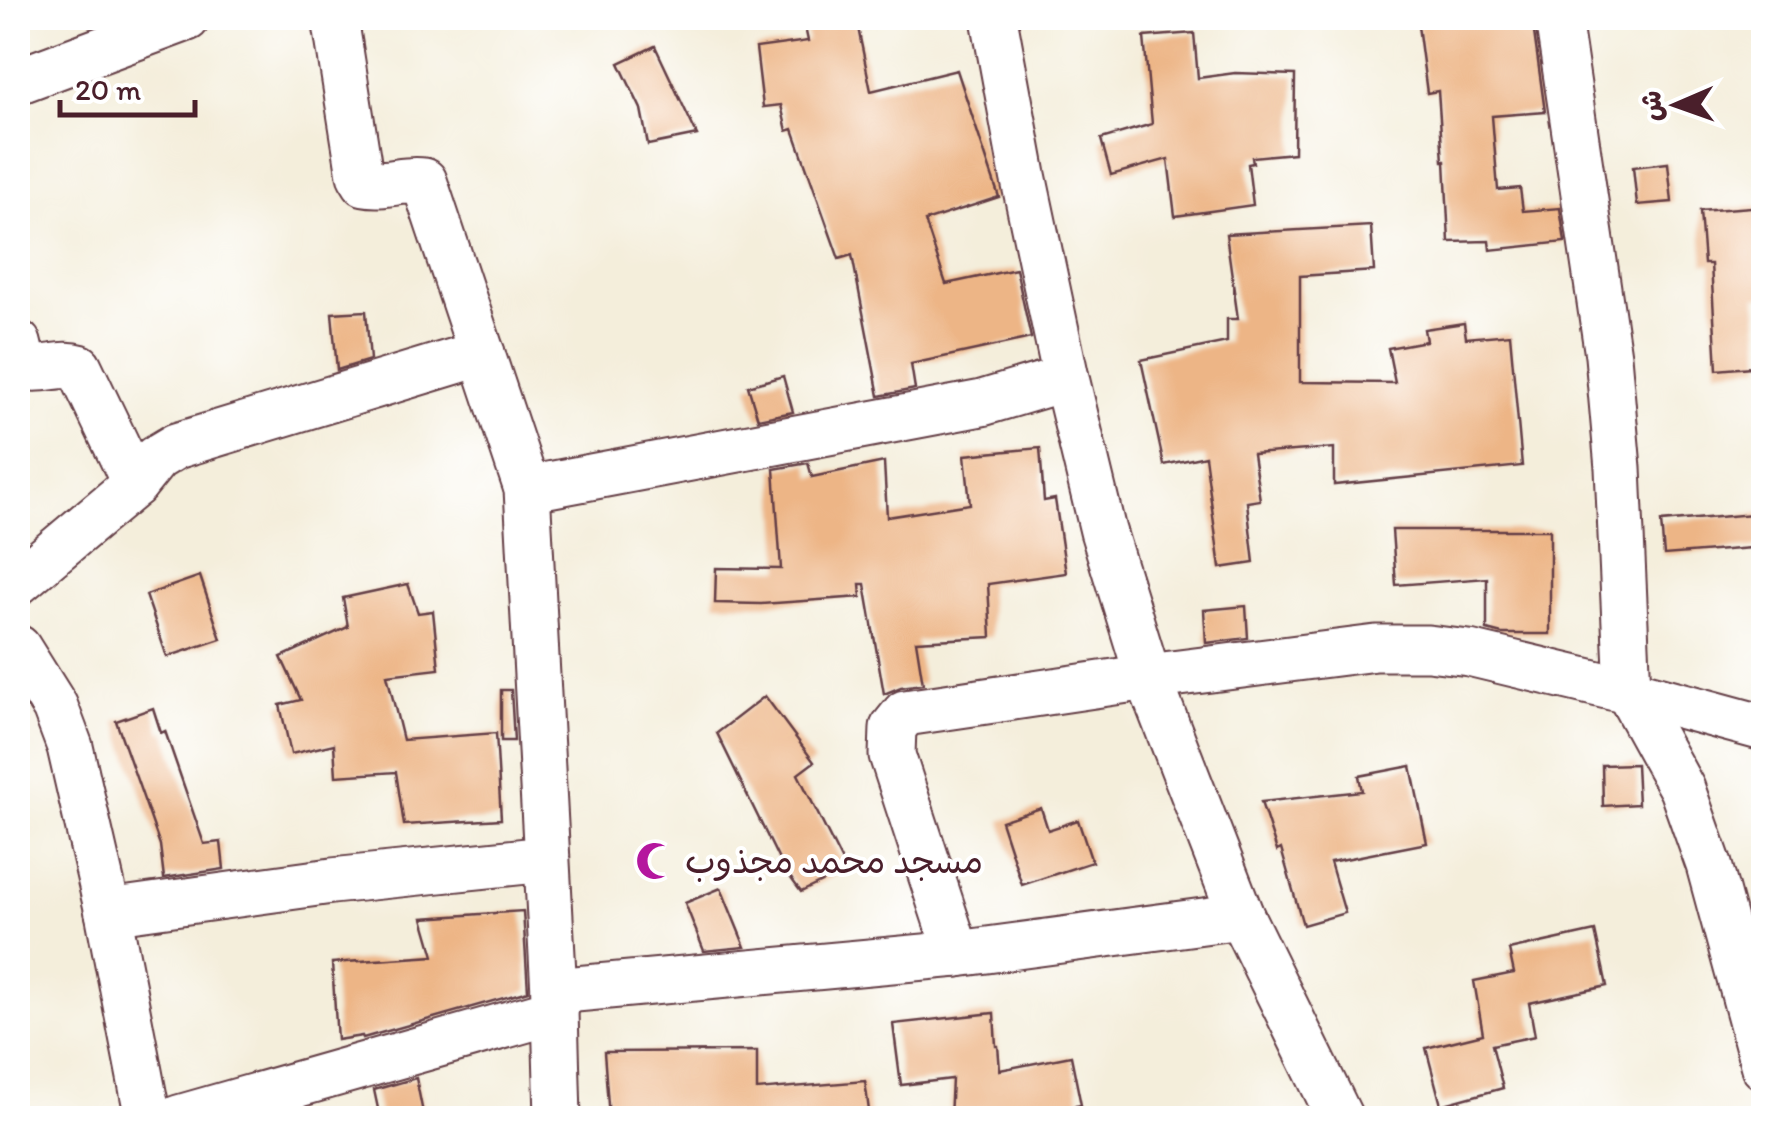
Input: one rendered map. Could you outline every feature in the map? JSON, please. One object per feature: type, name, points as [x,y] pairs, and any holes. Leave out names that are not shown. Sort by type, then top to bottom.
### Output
[{"type":"street","points":[[18,81],[187,18]]},
{"type":"street","points":[[335,18],[360,175],[366,183],[376,185],[424,181],[527,489],[558,1118]]},
{"type":"street","points":[[994,18],[1066,378],[1103,531],[1148,677],[1241,916],[1340,1118]]},
{"type":"street","points":[[1558,18],[1608,356],[1618,468],[1628,691],[1682,789],[1720,901],[1764,1067]]},
{"type":"street","points":[[18,343],[22,359],[30,368],[69,364],[80,368],[135,484]]},
{"type":"street","points":[[18,582],[135,484],[156,458],[176,446],[482,353]]},
{"type":"street","points":[[527,489],[982,403],[1066,378]]},
{"type":"street","points":[[18,648],[55,707],[70,747],[108,912],[148,1118]]},
{"type":"street","points":[[957,954],[892,755],[893,728],[905,713],[1376,648],[1428,648],[1468,653],[1628,691],[1764,728]]},
{"type":"street","points":[[108,912],[332,881],[546,859]]},
{"type":"street","points":[[178,1118],[554,1001],[1241,916]]},
{"type":"building","points":[[803,18],[856,18],[871,91],[957,70],[999,197],[925,221],[946,284],[1016,269],[1031,338],[911,364],[915,389],[879,396],[852,255],[839,259],[793,129],[787,131],[781,105],[763,107],[756,48],[808,41]]},
{"type":"building","points":[[1417,18],[1532,18],[1545,112],[1492,116],[1498,190],[1520,188],[1523,211],[1560,208],[1565,242],[1490,250],[1489,241],[1449,242],[1438,91],[1427,93]]},
{"type":"building","points":[[1194,33],[1198,78],[1235,73],[1295,75],[1294,153],[1252,157],[1253,163],[1248,164],[1253,205],[1175,216],[1168,159],[1111,175],[1101,139],[1152,124],[1144,37]]},
{"type":"building","points":[[655,46],[697,135],[648,145],[641,109],[619,63]]},
{"type":"building","points":[[1668,163],[1672,202],[1637,205],[1633,167]]},
{"type":"building","points":[[1764,206],[1764,297],[1756,298],[1762,366],[1717,370],[1711,264],[1704,264],[1700,211]]},
{"type":"building","points":[[1371,226],[1374,271],[1300,276],[1300,382],[1395,383],[1388,348],[1426,341],[1424,329],[1464,323],[1466,338],[1510,334],[1522,466],[1334,485],[1334,448],[1253,454],[1260,500],[1247,502],[1254,563],[1220,568],[1205,456],[1164,465],[1141,360],[1227,342],[1227,319],[1238,319],[1226,234]]},
{"type":"building","points":[[366,311],[370,360],[337,370],[332,313]]},
{"type":"building","points":[[783,376],[793,412],[758,419],[748,386]]},
{"type":"building","points":[[1040,448],[1044,501],[1055,499],[1066,573],[988,584],[991,637],[916,641],[923,684],[884,694],[865,584],[860,584],[861,597],[715,603],[716,568],[781,569],[774,469],[808,463],[812,477],[884,462],[887,517],[970,504],[965,455]]},
{"type":"building","points":[[1764,513],[1764,547],[1664,555],[1661,522]]},
{"type":"building","points":[[1392,530],[1550,530],[1550,634],[1502,634],[1487,630],[1487,578],[1396,585]]},
{"type":"building","points":[[200,576],[221,639],[167,657],[146,595]]},
{"type":"building","points":[[408,584],[418,613],[433,611],[439,669],[387,675],[403,740],[496,733],[501,819],[404,825],[396,772],[336,776],[334,744],[291,754],[280,705],[301,700],[281,657],[348,627],[343,598]]},
{"type":"building","points":[[1246,606],[1248,638],[1206,643],[1204,610]]},
{"type":"building","points":[[501,690],[511,690],[514,741],[501,741]]},
{"type":"building","points":[[765,696],[814,762],[798,774],[846,870],[801,892],[782,866],[717,733]]},
{"type":"building","points":[[153,708],[161,733],[165,731],[204,844],[221,842],[224,869],[164,878],[160,845],[116,721]]},
{"type":"building","points":[[1636,764],[1638,804],[1603,806],[1602,765]]},
{"type":"building","points":[[1411,766],[1427,843],[1330,862],[1345,913],[1303,925],[1281,849],[1277,851],[1261,802],[1362,791],[1359,776]]},
{"type":"building","points":[[1041,808],[1048,830],[1078,820],[1092,862],[1022,885],[1001,821]]},
{"type":"building","points":[[721,888],[745,947],[704,951],[685,903]]},
{"type":"building","points":[[523,911],[528,991],[363,1038],[337,1040],[332,963],[434,956],[423,918]]},
{"type":"building","points":[[1595,931],[1607,986],[1529,1003],[1535,1036],[1492,1045],[1503,1088],[1441,1105],[1426,1048],[1483,1034],[1474,981],[1514,973],[1509,950]]},
{"type":"building","points":[[994,1013],[1000,1070],[1071,1056],[1081,1105],[1011,1118],[950,1118],[952,1079],[901,1085],[893,1024]]},
{"type":"building","points":[[757,1051],[757,1090],[865,1081],[870,1118],[609,1118],[604,1052]]},
{"type":"building","points":[[416,1078],[424,1118],[380,1118],[374,1090]]},
{"type":"place","name":"مسجد محمد مجذوب","points":[[655,861]]}]
